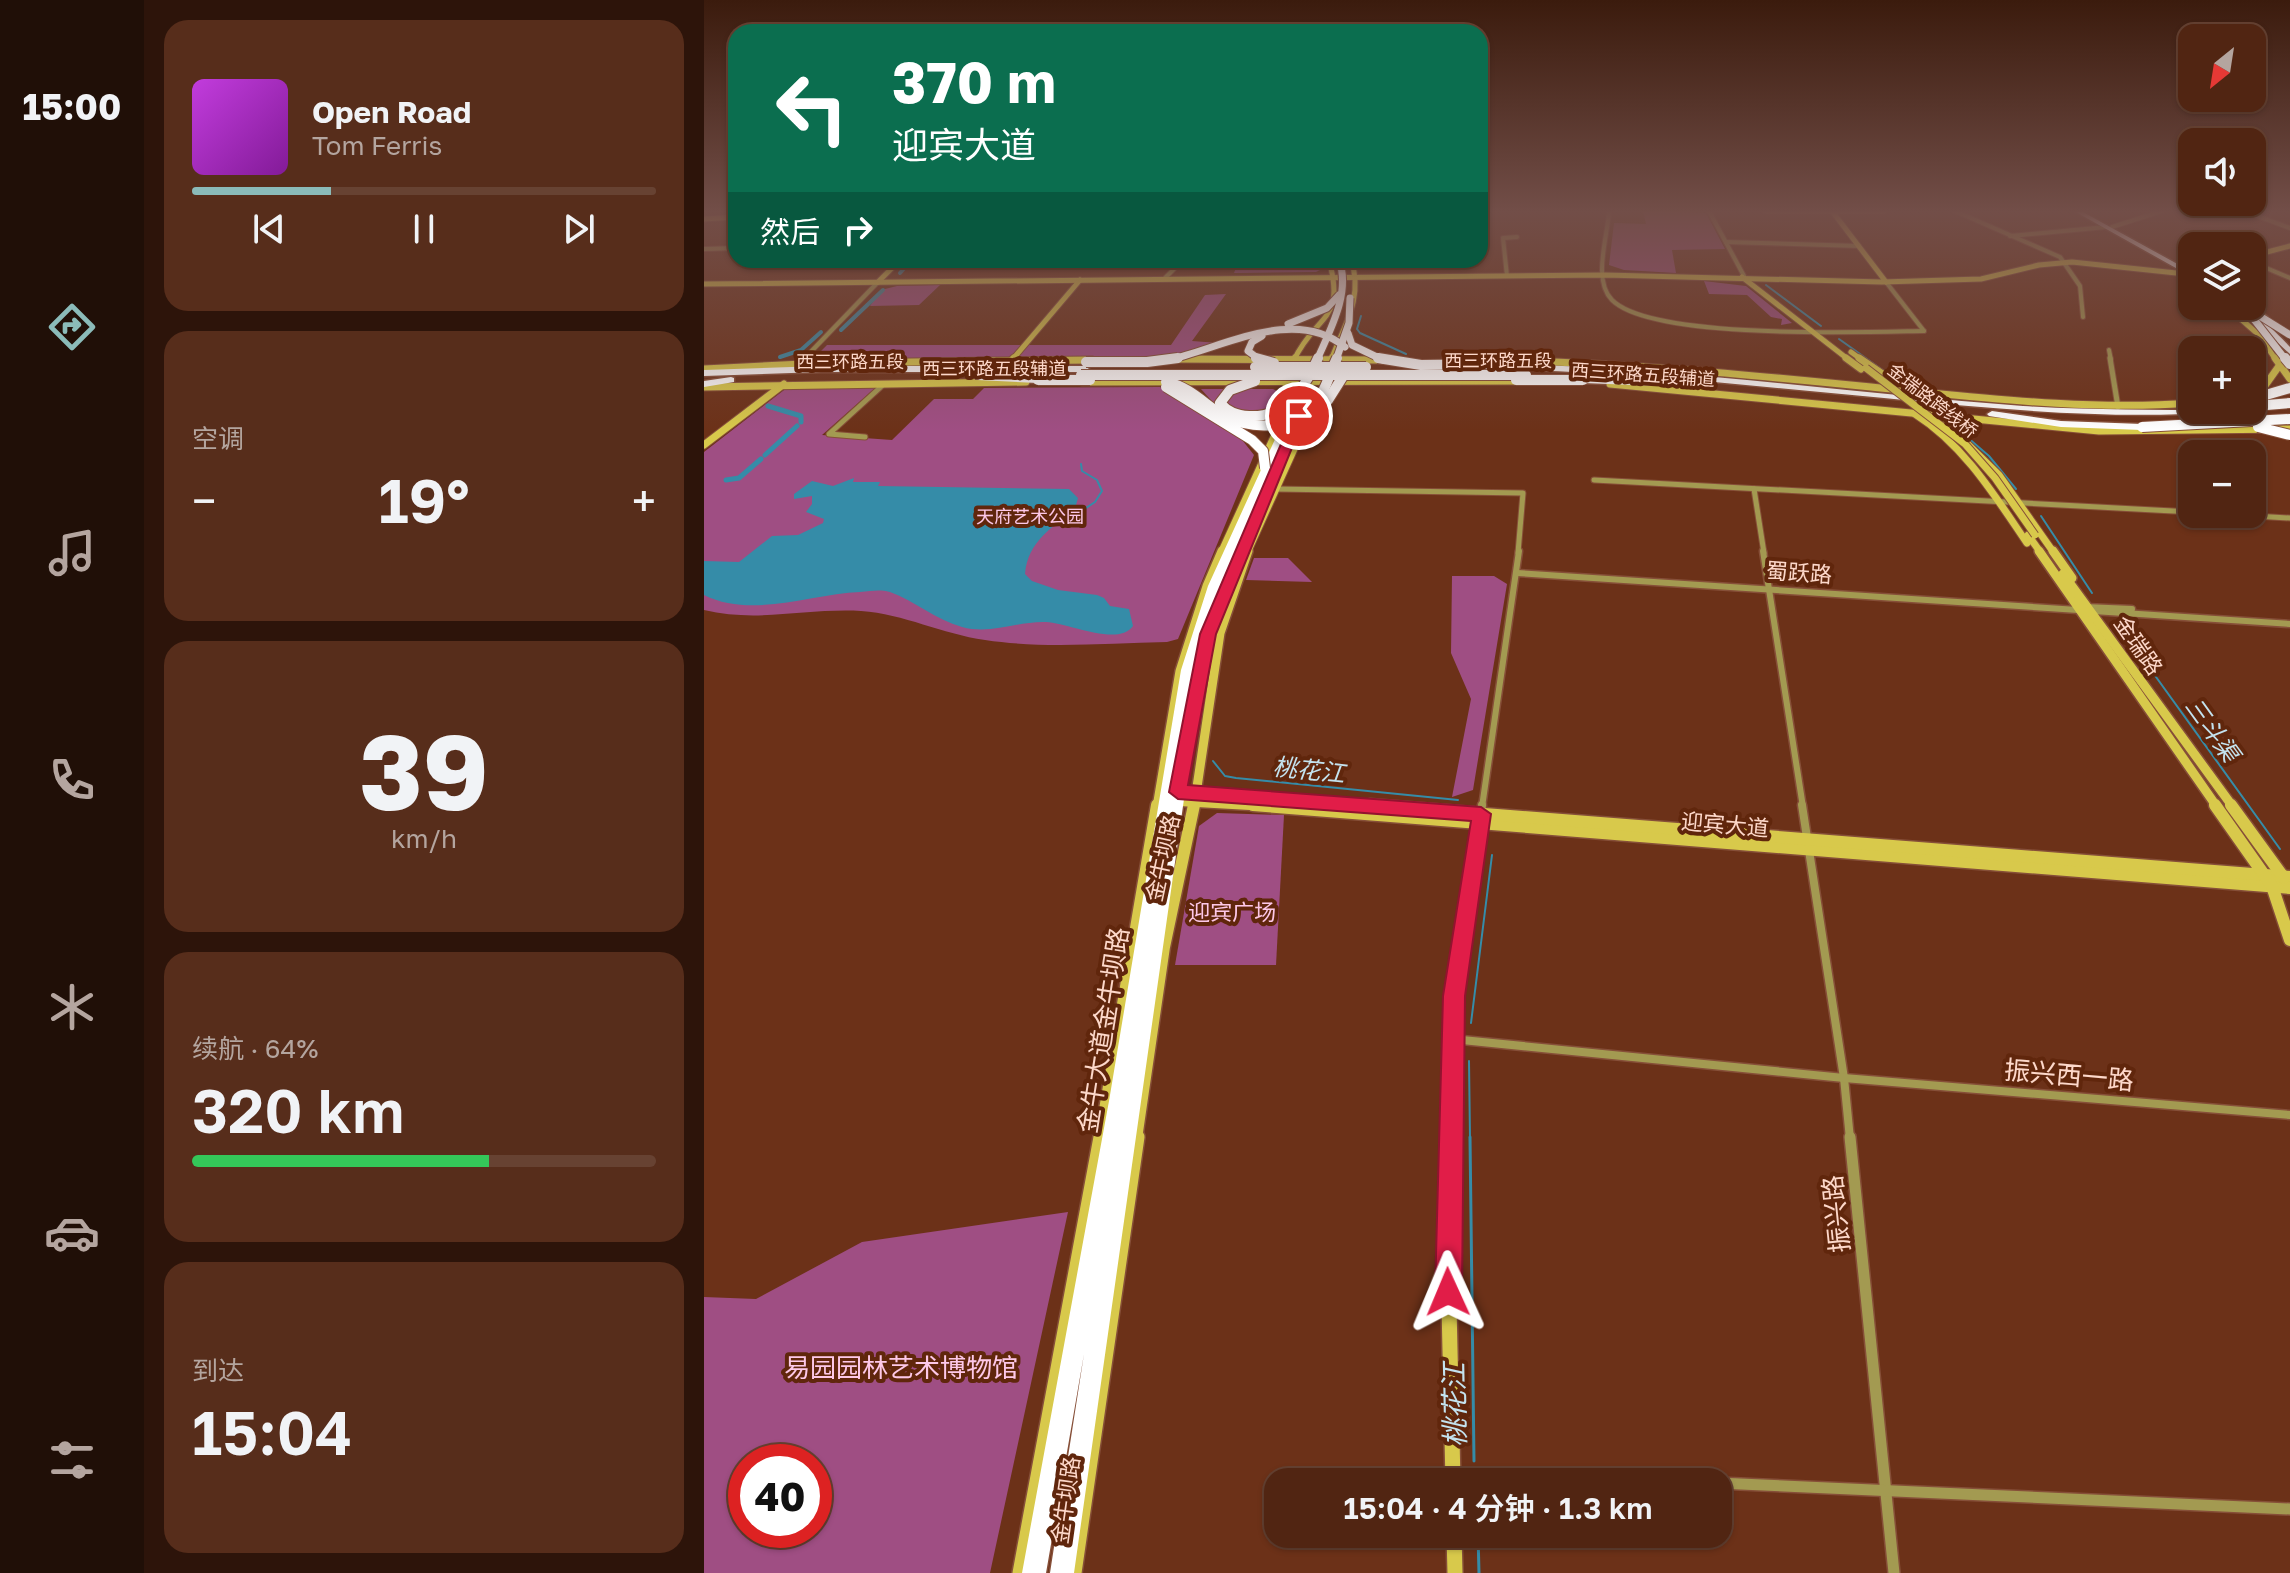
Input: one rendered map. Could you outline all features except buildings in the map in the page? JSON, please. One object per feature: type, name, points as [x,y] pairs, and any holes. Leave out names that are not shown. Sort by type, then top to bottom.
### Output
[{"type":"highway","points":[[1297,377],[1240,385],[1223,396],[1220,403],[1237,415],[1265,415],[1284,408],[1301,391],[1327,355],[1343,284]]},
{"type":"highway","points":[[977,377],[1168,382],[1190,388],[1219,412],[1237,422],[1265,425],[1288,421],[1310,411],[1318,401],[1347,324],[1352,306],[1351,284]]},
{"type":"highway","points":[[1084,369],[1163,361],[1255,335],[1327,308],[1341,292]]},
{"type":"highway","points":[[1256,503],[1289,440],[1350,298]]},
{"type":"highway","points":[[2257,320],[2290,364]]},
{"type":"highway","points":[[2258,320],[2290,354]]},
{"type":"highway","points":[[2261,320],[2290,343]]},
{"type":"highway","points":[[2265,320],[2290,335]]},
{"type":"highway","points":[[1347,324],[1352,345],[1381,359],[1417,364],[1583,369]]},
{"type":"highway","points":[[1255,335],[1303,328],[1321,331],[1338,338],[1347,351],[1348,368],[1328,400],[1289,440]]},
{"type":"highway","points":[[1303,367],[1258,359],[1251,355],[1249,346],[1265,335],[1294,333],[1311,338],[1327,355]]},
{"type":"highway","points":[[1612,363],[1670,379]]},
{"type":"highway","points":[[704,378],[771,365]]},
{"type":"highway","name":"西三环路五段","points":[[704,378],[821,369],[1303,367],[1527,371],[1670,379],[2008,408],[2096,413],[2178,413]]},
{"type":"highway","name":"西三环路五段","points":[[704,378],[977,377],[1084,369],[1297,377],[1583,369],[2066,420],[2186,421],[2290,416]]},
{"type":"highway","points":[[1328,400],[1349,387],[1389,380],[1670,379]]},
{"type":"highway","points":[[1126,380],[1168,388],[1203,409],[1259,445],[1265,468]]},
{"type":"highway","points":[[1256,503],[1265,468],[1301,391]]},
{"type":"highway","points":[[2266,394],[2290,391]]},
{"type":"highway","points":[[2266,406],[2290,403]]},
{"type":"highway","points":[[2096,413],[2178,406]]},
{"type":"highway","points":[[1988,413],[2061,424],[2142,427],[2205,424]]},
{"type":"highway","points":[[2266,419],[2290,416]]},
{"type":"highway","points":[[2234,424],[2290,435]]},
{"type":"highway","name":"金牛大道金牛坝路","points":[[1034,1573],[1174,797],[1222,582],[1256,503]]},
{"type":"highway","name":"金牛大道金牛坝路","points":[[1062,1573],[1174,797],[1187,670],[1194,640]]},
{"type":"street","points":[[802,364],[878,284]]},
{"type":"street","points":[[1012,360],[1076,284]]},
{"type":"street","points":[[1222,582],[1244,498],[1264,464],[1283,417],[1285,383],[1293,358],[1302,343],[1331,313],[1335,284]]},
{"type":"street","points":[[1194,640],[1222,582],[1276,489],[1323,382],[1327,355],[1352,308],[1357,284]]},
{"type":"street","points":[[1607,284],[1611,299],[1643,316],[1681,322],[1819,334],[1924,331],[1888,284]]},
{"type":"street","points":[[1754,284],[1819,334],[1897,385],[1913,391]]},
{"type":"street","points":[[2079,284],[2083,317]]},
{"type":"street","points":[[2242,320],[2259,335],[2290,379]]},
{"type":"street","points":[[1819,334],[1820,341],[1875,384],[1871,387]]},
{"type":"street","name":"金瑞路跨线桥","points":[[1819,334],[1963,448],[2032,535]]},
{"type":"street","points":[[2109,350],[2118,407]]},
{"type":"street","points":[[2271,351],[2290,354]]},
{"type":"street","name":"西三环路五段辅道","points":[[771,365],[1327,355],[1373,360],[1612,363],[2061,405],[2178,405]]},
{"type":"street","points":[[1202,359],[1256,362],[1266,369],[1257,377],[1224,381]]},
{"type":"street","points":[[1351,381],[1339,378],[1336,370],[1347,363],[1373,360]]},
{"type":"street","points":[[2266,382],[2279,366]]},
{"type":"street","name":"西三环路五段辅道","points":[[704,378],[784,384],[1224,381],[1621,384],[2099,431],[2290,429]]},
{"type":"street","points":[[865,437],[829,434],[885,382]]},
{"type":"street","points":[[704,445],[784,384]]},
{"type":"street","name":"金瑞路","points":[[1906,411],[1919,416],[1953,446],[1998,502],[2054,581],[2073,591]]},
{"type":"street","name":"金瑞路","points":[[1954,416],[1941,418],[1980,453],[2019,503],[2070,574],[2073,591]]},
{"type":"street","points":[[1594,480],[2178,511]]},
{"type":"street","points":[[1276,489],[1523,493],[1517,573],[1454,996],[1448,1262],[1453,1468]]},
{"type":"street","name":"振兴路","points":[[1754,489],[1810,837],[1844,1078],[1894,1573]]},
{"type":"street","points":[[2266,517],[2290,518]]},
{"type":"street","name":"金瑞路","points":[[2032,535],[2288,882]]},
{"type":"street","name":"蜀跃路","points":[[1517,573],[2290,621]]},
{"type":"street","name":"金瑞路","points":[[2087,608],[2268,881],[2290,940]]},
{"type":"street","name":"迎宾大道","points":[[1174,797],[1481,819],[1810,837],[2268,881]]},
{"type":"street","name":"金牛坝路","points":[[1020,1573],[1107,1102],[1174,797]]},
{"type":"street","name":"金牛坝路","points":[[1074,1573],[1164,947],[1174,797]]},
{"type":"street","name":"迎宾大道","points":[[1481,819],[1812,851],[2288,882]]},
{"type":"street","name":"振兴西一路","points":[[1452,1039],[1844,1078],[2290,1115]]},
{"type":"street","points":[[1732,1484],[2290,1509]]},
{"type":"street","points":[[1454,1548],[1455,1573]]},
{"type":"green space","points":[[1705,284],[1746,286],[1792,323],[1781,325],[1782,319],[1771,317],[1747,295],[1709,294]]},
{"type":"green space","points":[[940,285],[919,305],[870,306],[881,290],[897,286]]},
{"type":"green space","points":[[1226,294],[1192,341],[1219,343],[1184,356],[813,359],[827,345],[1171,345],[1205,295]]},
{"type":"green space","name":"天府艺术公园","points":[[788,387],[875,388],[822,435],[892,440],[934,399],[973,399],[984,388],[1160,387],[1239,436],[1254,455],[1178,639],[1076,645],[1007,643],[861,611],[743,615],[704,610],[704,452]]},
{"type":"green space","points":[[1201,389],[1277,391],[1268,423],[1217,407]]},
{"type":"green space","points":[[1254,558],[1288,558],[1312,582],[1246,580]]},
{"type":"green space","points":[[1452,576],[1494,576],[1507,584],[1473,790],[1452,797],[1471,699],[1451,653]]},
{"type":"green space","name":"迎宾广场","points":[[1217,813],[1284,815],[1276,965],[1175,965],[1199,826]]},
{"type":"green space","name":"易园园林艺术博物馆","points":[[1068,1212],[990,1573],[704,1573],[704,1297],[756,1299],[862,1242]]},
{"type":"water","points":[[854,478],[853,482],[880,482],[878,486],[1069,489],[1078,498],[1076,505],[1037,543],[1027,562],[1025,574],[1032,581],[1058,590],[1097,595],[1110,606],[1129,609],[1133,626],[1126,632],[1116,634],[1046,622],[973,629],[952,624],[890,592],[875,590],[762,605],[722,602],[704,595],[704,561],[739,562],[772,536],[798,535],[823,523],[824,519],[806,512],[812,504],[812,496],[794,499],[794,494],[812,481],[833,486]]},
{"type":"waterway","name":"三斗渠","points":[[1766,285],[1821,326]]},
{"type":"waterway","points":[[841,330],[883,290]]},
{"type":"waterway","name":"桃花江","points":[[1361,316],[1357,329],[1360,333],[1406,354]]},
{"type":"waterway","points":[[780,357],[801,350],[821,332]]},
{"type":"waterway","name":"三斗渠","points":[[1839,339],[1891,376]]},
{"type":"waterway","points":[[768,406],[801,416],[801,422]]},
{"type":"waterway","points":[[765,455],[797,426]]},
{"type":"waterway","name":"三斗渠","points":[[1960,431],[1989,456],[2016,489]]},
{"type":"waterway","points":[[726,480],[739,478],[761,459]]},
{"type":"waterway","points":[[1074,516],[1095,502],[1102,491],[1097,480],[1082,471],[1081,464]]},
{"type":"waterway","name":"三斗渠","points":[[2041,516],[2092,593]]},
{"type":"waterway","name":"三斗渠","points":[[2120,627],[2280,849]]},
{"type":"waterway","name":"桃花江","points":[[1213,761],[1225,776],[1236,778],[1458,800]]},
{"type":"waterway","name":"桃花江","points":[[1471,1023],[1492,855]]},
{"type":"waterway","name":"桃花江","points":[[1469,1061],[1470,1139]]},
{"type":"waterway","name":"桃花江","points":[[1470,1137],[1474,1461]]},
{"type":"waterway","name":"桃花江","points":[[1478,1548],[1479,1573]]},
{"type":"route","points":[[1299,416],[1208,634],[1178,792],[1481,814],[1454,996],[1448,1292]]}]
